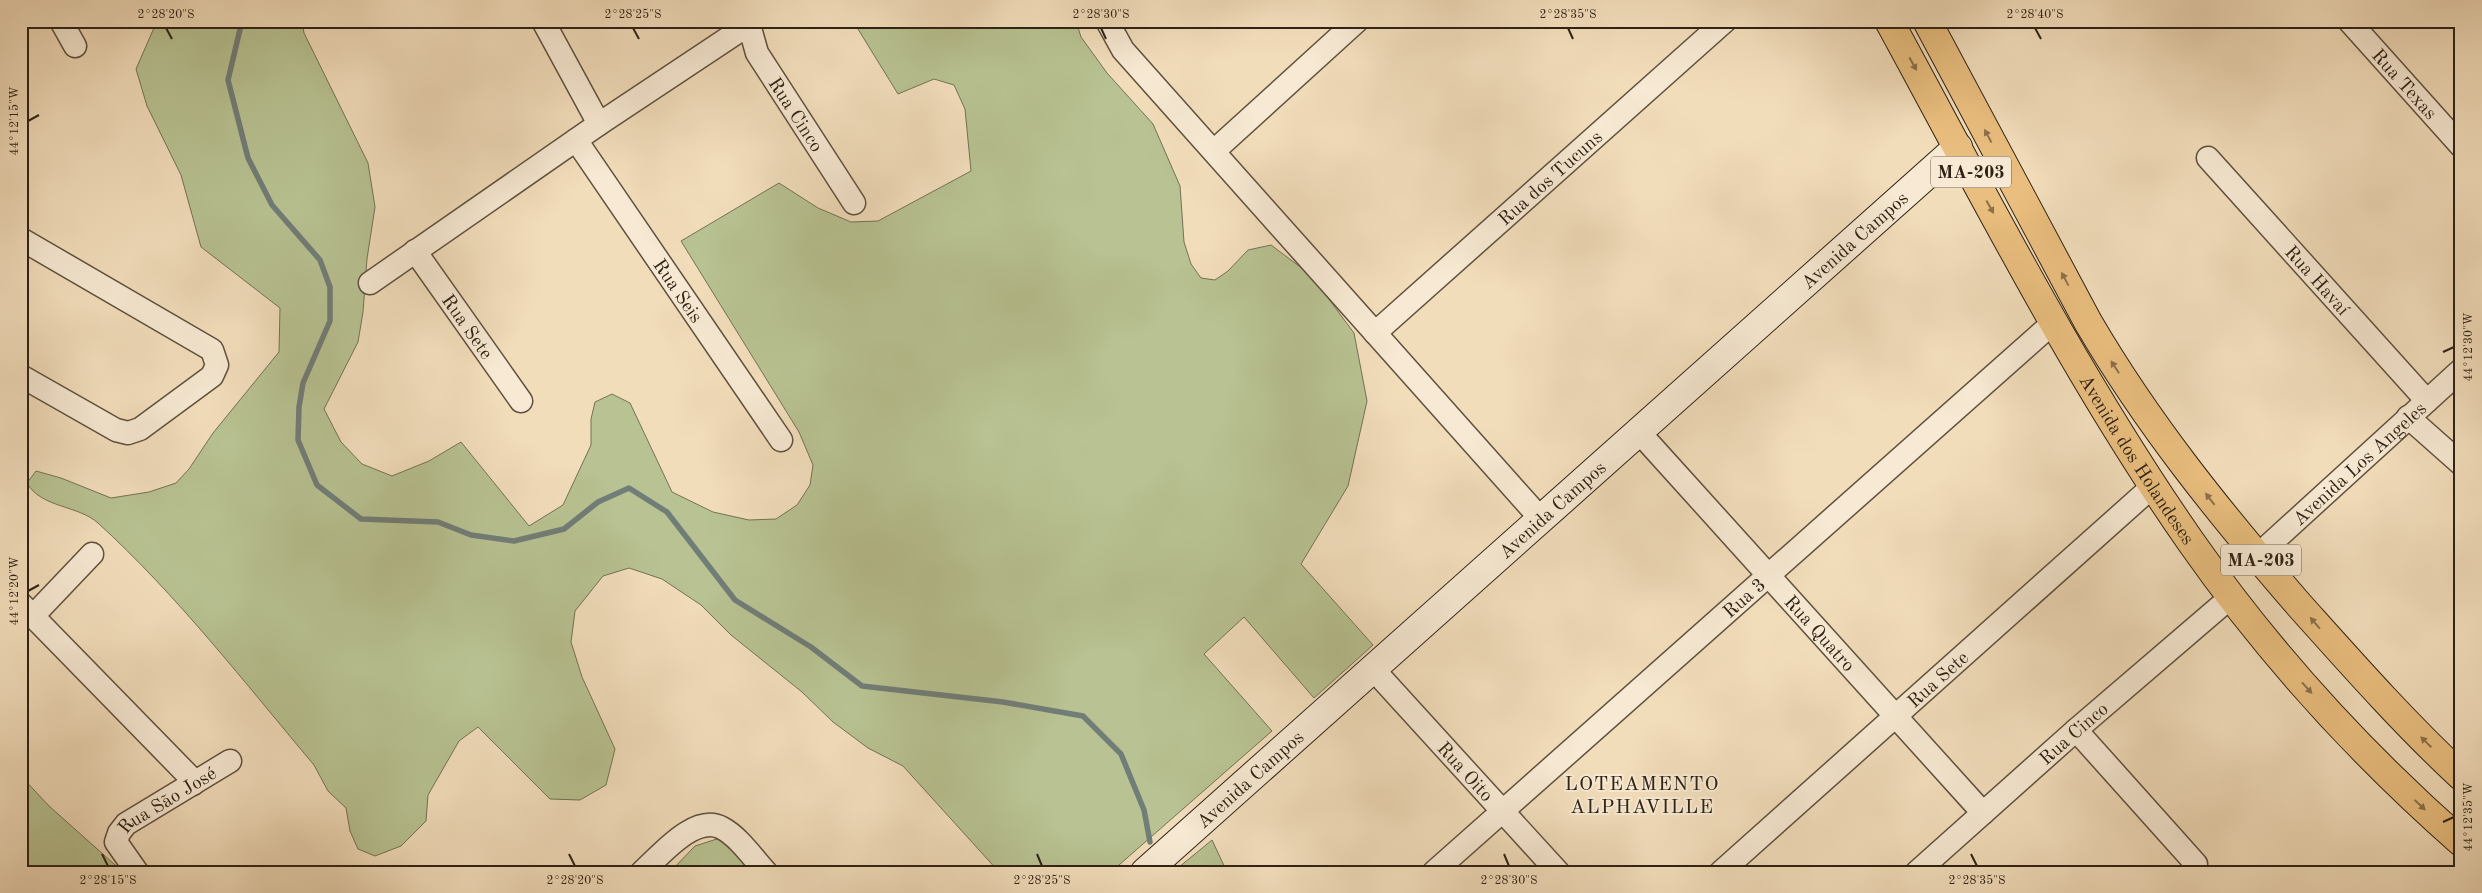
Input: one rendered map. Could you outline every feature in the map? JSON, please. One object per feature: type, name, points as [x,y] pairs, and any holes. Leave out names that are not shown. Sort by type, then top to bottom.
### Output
[{"type":"main road","name":"Avenida dos Holandeses","points":[[1889,21],[2054,322],[2153,486],[2231,597],[2300,680],[2356,741],[2461,842]]},
{"type":"main road","name":"Avenida dos Holandeses","points":[[1927,21],[2112,361],[2159,432],[2262,561],[2390,706],[2461,776]]},
{"type":"street","points":[[61,21],[75,46]]},
{"type":"street","points":[[543,21],[599,124]]},
{"type":"street","points":[[1107,21],[1123,50],[1541,519]]},
{"type":"street","points":[[1214,151],[1357,21]]},
{"type":"street","name":"Rua dos Tucuns","points":[[1375,333],[1725,21]]},
{"type":"street","name":"Rua Texas","points":[[2348,21],[2461,146]]},
{"type":"street","points":[[370,283],[750,22]]},
{"type":"street","name":"Rua Cinco","points":[[750,22],[757,53],[854,203]]},
{"type":"street","name":"Rua Seis","points":[[576,140],[781,440]]},
{"type":"street","name":"Avenida Campos","points":[[1145,872],[1958,147]]},
{"type":"street","name":"Rua Havaí","points":[[2208,158],[2427,401]]},
{"type":"street","points":[[21,239],[212,350],[217,365],[212,376],[140,429],[128,433],[116,430],[21,376]]},
{"type":"street","name":"Rua Sete","points":[[415,251],[521,401]]},
{"type":"street","name":"Rua 3","points":[[1434,872],[2054,322]]},
{"type":"street","name":"Avenida Los Angeles","points":[[2413,422],[2427,401],[2461,370]]},
{"type":"street","name":"Avenida Los Angeles","points":[[2262,561],[2413,422],[2461,389]]},
{"type":"street","points":[[2413,422],[2461,464]]},
{"type":"street","name":"Rua Quatro","points":[[1638,431],[1983,813]]},
{"type":"street","name":"Rua Sete","points":[[1721,872],[2153,486]]},
{"type":"street","points":[[92,554],[27,610],[188,775],[193,784]]},
{"type":"street","name":"Rua Cinco","points":[[1917,872],[2076,730],[2231,597]]},
{"type":"street","name":"Rua Oito","points":[[1373,669],[1558,872]]},
{"type":"street","points":[[2076,730],[2196,864]]},
{"type":"street","name":"Rua São José","points":[[137,872],[116,842],[118,833],[126,824],[230,761]]},
{"type":"street","points":[[642,872],[688,831],[698,826],[710,824],[721,827],[734,837],[766,872]]},
{"type":"green space","points":[[157,21],[302,21],[304,33],[368,163],[375,207],[358,342],[324,409],[341,442],[362,464],[392,476],[429,461],[461,442],[529,526],[563,505],[591,445],[591,419],[595,402],[612,394],[630,403],[672,492],[713,512],[749,520],[776,519],[797,505],[810,485],[813,465],[799,432],[681,241],[779,183],[818,208],[851,222],[878,221],[971,171],[965,109],[954,85],[934,79],[898,94],[853,21],[1076,21],[1081,37],[1107,73],[1153,124],[1180,186],[1184,242],[1191,264],[1201,278],[1215,280],[1228,271],[1248,250],[1271,245],[1311,275],[1354,333],[1367,401],[1348,486],[1301,564],[1373,645],[1314,698],[1244,617],[1204,654],[1272,731],[1111,872],[999,872],[903,766],[868,748],[833,722],[802,692],[731,635],[701,605],[662,579],[629,568],[603,576],[575,611],[571,642],[582,677],[615,749],[606,785],[580,800],[550,799],[478,727],[459,741],[428,795],[426,821],[401,846],[375,856],[358,849],[350,831],[346,808],[328,791],[314,765],[236,671],[156,580],[98,523],[90,517],[41,497],[27,483],[36,471],[61,478],[111,498],[149,492],[176,483],[189,469],[213,433],[279,352],[280,308],[201,247],[181,175],[147,106],[136,69]]},
{"type":"green space","points":[[21,776],[49,806],[123,872],[21,872]]},
{"type":"green space","points":[[720,838],[759,872],[670,872],[695,846]]},
{"type":"green space","points":[[1212,840],[1227,872],[1173,872]]},
{"type":"waterway","points":[[242,21],[228,80],[248,158],[272,205],[320,260],[330,287],[330,321],[303,383],[299,407],[298,440],[317,485],[361,519],[438,522],[471,535],[514,541],[564,529],[598,502],[629,488],[667,512],[735,600],[811,647],[862,686],[1003,702],[1083,716],[1121,754],[1144,810],[1150,842]]},
{"type":"district","name":"LOTEAMENTO ALPHAVILLE","points":[[1642,794]]}]
